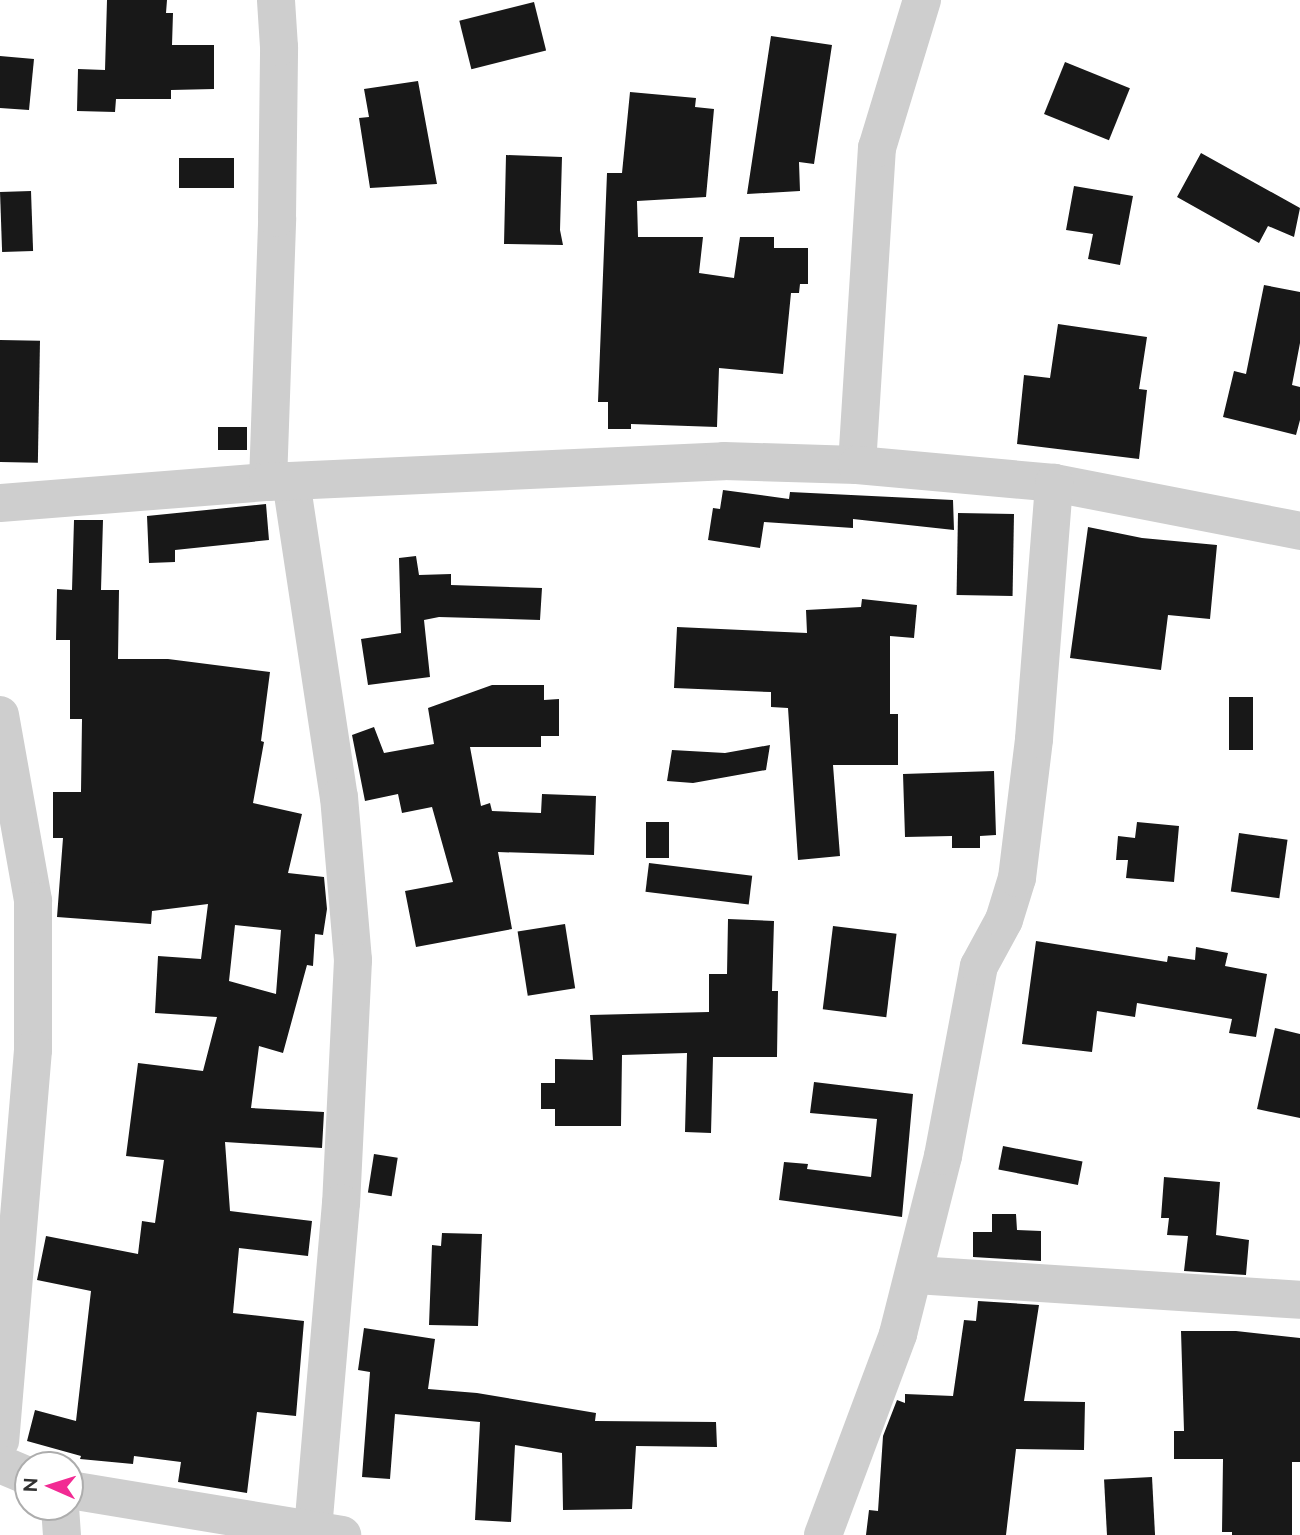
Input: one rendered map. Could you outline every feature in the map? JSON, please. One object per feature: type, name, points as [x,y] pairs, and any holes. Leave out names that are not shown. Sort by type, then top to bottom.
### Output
[{"type":"street","points":[[84,1492],[327,1532],[353,960],[339,797],[279,482],[279,47],[276,0]]},
{"type":"street","points":[[857,465],[877,148],[922,0]]},
{"type":"street","points":[[0,503],[279,482],[637,463],[724,461],[857,465],[1054,483],[1300,531]]},
{"type":"street","points":[[823,1535],[898,1334],[916,1275],[943,1156],[979,966],[1004,920],[1017,878],[1034,739],[1054,483]]},
{"type":"street","points":[[0,715],[33,901],[33,1050],[0,1441]]},
{"type":"street","points":[[916,1275],[1300,1300]]},
{"type":"building","points":[[107,0],[167,0],[166,13],[173,13],[172,45],[214,45],[214,89],[171,90],[171,99],[116,99],[115,112],[77,111],[78,69],[105,70]]},
{"type":"building","points":[[534,2],[546,51],[471,69],[459,21]]},
{"type":"building","points":[[771,36],[832,45],[814,164],[799,162],[800,191],[747,194]]},
{"type":"building","points":[[0,56],[34,59],[29,110],[0,108]]},
{"type":"building","points":[[1065,62],[1130,88],[1109,140],[1044,114]]},
{"type":"building","points":[[418,81],[437,184],[370,188],[359,118],[369,117],[364,89]]},
{"type":"building","points":[[630,92],[696,98],[695,107],[714,109],[706,197],[637,201],[638,237],[703,237],[699,273],[734,278],[740,237],[774,237],[774,248],[808,248],[808,284],[800,284],[799,293],[791,293],[783,374],[719,368],[717,427],[631,424],[631,429],[608,429],[608,402],[598,402],[607,173],[622,173]]},
{"type":"building","points":[[1201,153],[1300,208],[1294,237],[1268,226],[1259,243],[1177,197]]},
{"type":"building","points":[[506,155],[562,157],[560,230],[563,245],[504,244]]},
{"type":"building","points":[[179,158],[234,158],[234,188],[179,188]]},
{"type":"building","points":[[1074,186],[1133,196],[1120,265],[1088,259],[1093,234],[1066,230]]},
{"type":"building","points":[[31,191],[33,251],[2,252],[0,192]]},
{"type":"building","points":[[1264,285],[1300,292],[1300,343],[1292,385],[1300,387],[1300,420],[1296,435],[1223,417],[1234,371],[1246,374]]},
{"type":"building","points":[[1058,324],[1147,337],[1139,389],[1147,390],[1139,459],[1017,444],[1024,375],[1050,378]]},
{"type":"building","points":[[0,340],[40,341],[38,463],[0,462]]},
{"type":"building","points":[[218,427],[247,427],[247,450],[218,450]]},
{"type":"building","points":[[723,490],[789,499],[790,492],[953,500],[954,530],[853,519],[853,528],[764,522],[760,548],[708,540],[713,508],[720,509]]},
{"type":"building","points":[[266,504],[269,540],[175,550],[175,562],[149,563],[147,516]]},
{"type":"building","points":[[958,513],[1014,514],[1013,596],[957,595]]},
{"type":"building","points":[[74,520],[103,520],[101,590],[119,590],[118,659],[168,659],[270,672],[261,741],[264,742],[253,803],[302,814],[288,873],[324,877],[327,909],[323,935],[315,934],[313,966],[307,965],[283,1053],[259,1046],[251,1108],[324,1112],[322,1148],[225,1142],[230,1211],[312,1221],[308,1256],[239,1248],[233,1313],[304,1321],[296,1416],[257,1412],[247,1493],[178,1482],[181,1462],[134,1456],[133,1464],[84,1459],[84,1451],[63,1451],[27,1441],[35,1410],[76,1421],[91,1291],[37,1280],[46,1236],[138,1254],[142,1221],[155,1223],[164,1160],[126,1156],[138,1063],[203,1071],[217,1017],[155,1013],[158,956],[201,959],[208,904],[152,911],[151,924],[57,917],[63,838],[53,838],[53,792],[81,792],[82,719],[70,719],[70,640],[56,640],[57,589],[72,590]],"holes":[[[235,925],[281,930],[276,994],[229,981]]]},
{"type":"building","points":[[1088,527],[1142,538],[1217,545],[1210,619],[1168,615],[1161,670],[1070,658]]},
{"type":"building","points":[[416,556],[419,575],[451,574],[451,585],[542,588],[540,620],[439,617],[424,620],[430,677],[368,685],[361,639],[401,633],[399,558]]},
{"type":"building","points":[[862,599],[917,605],[914,638],[890,636],[890,714],[898,714],[898,765],[833,765],[840,856],[798,860],[788,708],[771,707],[771,692],[674,688],[677,627],[807,633],[806,610],[861,607]]},
{"type":"building","points":[[492,685],[544,685],[544,700],[559,699],[559,736],[541,736],[541,747],[470,747],[481,806],[490,803],[492,811],[541,813],[542,794],[596,796],[594,855],[498,852],[512,929],[416,947],[405,891],[453,882],[432,807],[402,813],[398,794],[365,801],[352,735],[374,727],[384,753],[434,744],[428,708]]},
{"type":"building","points":[[1229,697],[1253,697],[1253,750],[1229,750]]},
{"type":"building","points":[[770,745],[766,770],[693,783],[667,781],[672,750],[725,753]]},
{"type":"building","points":[[994,771],[996,835],[980,836],[980,848],[952,848],[952,836],[905,837],[903,774]]},
{"type":"building","points":[[646,822],[669,822],[669,858],[646,858]]},
{"type":"building","points":[[1137,822],[1179,826],[1174,882],[1126,878],[1128,860],[1116,860],[1118,836],[1135,838]]},
{"type":"building","points":[[1239,833],[1288,840],[1279,898],[1231,891]]},
{"type":"building","points":[[649,863],[752,876],[749,904],[645,892]]},
{"type":"building","points":[[728,919],[774,921],[772,991],[778,991],[777,1057],[713,1057],[711,1133],[685,1132],[687,1053],[622,1055],[621,1126],[555,1126],[555,1109],[541,1109],[541,1083],[555,1083],[555,1059],[593,1060],[590,1015],[709,1012],[709,974],[727,974]]},
{"type":"building","points":[[565,924],[575,988],[528,996],[518,932]]},
{"type":"building","points":[[833,926],[897,934],[886,1017],[823,1009]]},
{"type":"building","points":[[1036,941],[1167,962],[1168,956],[1195,960],[1196,947],[1228,953],[1225,966],[1267,974],[1256,1037],[1229,1033],[1232,1019],[1137,1003],[1135,1017],[1097,1011],[1092,1052],[1022,1044]]},
{"type":"building","points":[[1275,1028],[1300,1034],[1300,1118],[1257,1109]]},
{"type":"building","points":[[814,1082],[913,1094],[902,1217],[779,1200],[784,1162],[808,1164],[807,1169],[871,1177],[877,1119],[810,1113]]},
{"type":"building","points":[[1003,1146],[1083,1161],[1078,1185],[998,1170]]},
{"type":"building","points":[[374,1154],[398,1158],[392,1196],[368,1193]]},
{"type":"building","points":[[1164,1177],[1220,1182],[1216,1235],[1249,1240],[1246,1275],[1184,1271],[1188,1236],[1167,1235],[1169,1218],[1161,1218]]},
{"type":"building","points":[[992,1214],[1016,1214],[1017,1230],[1041,1231],[1041,1261],[973,1257],[973,1232],[992,1232]]},
{"type":"building","points":[[442,1233],[482,1234],[478,1326],[429,1325],[432,1245],[441,1246]]},
{"type":"building","points":[[978,1301],[1039,1305],[1024,1401],[1085,1402],[1084,1450],[1016,1449],[1006,1535],[866,1535],[869,1510],[878,1511],[883,1436],[897,1400],[905,1403],[905,1394],[953,1396],[964,1320],[976,1321]]},
{"type":"building","points":[[364,1328],[435,1339],[428,1389],[477,1393],[596,1413],[595,1421],[716,1422],[717,1447],[636,1446],[632,1509],[563,1510],[562,1453],[515,1445],[511,1522],[475,1520],[480,1422],[395,1414],[390,1479],[362,1477],[370,1372],[358,1370]]},
{"type":"building","points":[[1181,1331],[1236,1331],[1300,1338],[1300,1462],[1292,1462],[1292,1535],[1232,1535],[1232,1532],[1222,1532],[1223,1459],[1174,1459],[1174,1431],[1184,1431]]},
{"type":"building","points":[[1152,1477],[1155,1535],[1107,1535],[1104,1480]]}]
